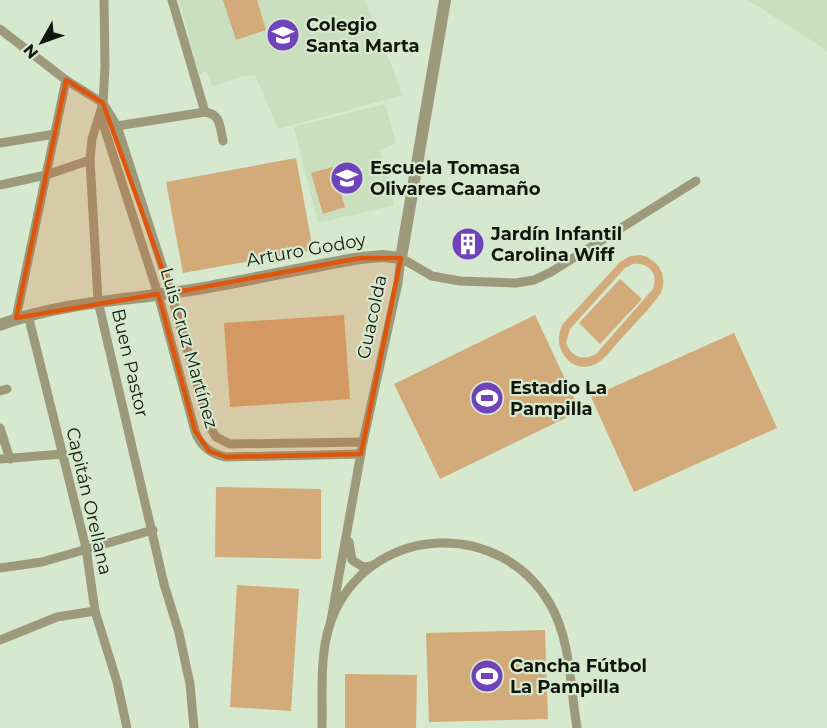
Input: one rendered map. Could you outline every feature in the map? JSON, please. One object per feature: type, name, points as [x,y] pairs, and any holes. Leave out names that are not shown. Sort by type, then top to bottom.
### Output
[{"type":"street","name":"Buen Pastor","points":[[104,0],[104,104],[92,139],[90,160],[98,301],[190,684],[194,728]]},
{"type":"street","points":[[172,0],[205,112]]},
{"type":"street","name":"Guacolda","points":[[322,728],[323,657],[348,533],[363,442],[398,283],[445,0]]},
{"type":"street","name":"Luis Cruz Martínez","points":[[0,29],[66,81],[104,104],[117,126],[171,293],[209,425],[216,437],[230,444],[363,442]]},
{"type":"street","name":"Capitán Orellana","points":[[66,81],[46,175],[22,317],[63,454],[86,548],[94,611],[117,682],[127,728]]},
{"type":"street","name":"Luis Cruz Martínez","points":[[104,104],[104,127],[158,294],[195,431],[204,447],[215,454],[226,457],[361,454]]},
{"type":"street","points":[[117,126],[205,112],[213,113],[218,117],[223,141]]},
{"type":"street","points":[[0,143],[55,135]]},
{"type":"street","points":[[0,185],[46,175],[90,160]]},
{"type":"street","name":"Arturo Godoy","points":[[0,325],[22,317],[98,301],[171,293],[360,258],[383,256],[401,258],[432,276],[460,281],[501,284],[534,280],[551,272],[696,181]]},
{"type":"street","points":[[0,428],[5,459],[63,454]]},
{"type":"street","points":[[0,568],[42,562],[153,530]]},
{"type":"street","name":"Guacolda","points":[[348,533],[352,560],[363,567],[373,565]]},
{"type":"street","points":[[331,620],[348,590],[373,565],[395,553],[411,547],[448,542],[484,549],[517,566],[543,593],[560,626],[567,653],[577,728]]},
{"type":"street","points":[[0,640],[57,617],[94,611]]},
{"type":"highlighted area","points":[[66,80],[103,103],[171,293],[360,258],[401,258],[361,454],[226,457],[209,451],[195,431],[158,294],[16,318]]},
{"type":"shaded area","name":"Colegio Santa Marta","points":[[179,0],[365,0],[403,95],[278,129],[255,75],[242,76],[213,87],[206,70],[199,76]]},
{"type":"shaded area","points":[[223,0],[257,0],[266,30],[236,40]]},
{"type":"shaded area","points":[[748,0],[827,0],[827,52],[822,47]]},
{"type":"shaded area","name":"Escuela Tomasa Olivares Caamaño","points":[[385,104],[396,143],[380,150],[394,205],[318,223],[294,127]]},
{"type":"shaded area","points":[[296,158],[313,250],[183,273],[166,182]]},
{"type":"shaded area","points":[[333,167],[345,207],[323,214],[311,173]]},
{"type":"shaded area","points":[[630,256],[647,257],[657,265],[663,281],[661,293],[602,360],[589,366],[572,364],[561,351],[559,333],[563,324],[620,262]],"holes":[[[639,264],[648,267],[654,274],[653,289],[596,354],[582,357],[571,352],[566,343],[570,329],[625,268]]]},
{"type":"shaded area","points":[[620,279],[642,299],[600,344],[579,323]]},
{"type":"shaded area","points":[[344,315],[350,399],[230,407],[224,323]]},
{"type":"shaded area","name":"Estadio La Pampilla","points":[[535,315],[580,411],[440,479],[394,384]]},
{"type":"shaded area","points":[[734,333],[777,428],[634,492],[591,397]]},
{"type":"shaded area","points":[[216,487],[321,489],[321,559],[215,557]]},
{"type":"shaded area","points":[[237,585],[299,589],[291,711],[230,707]]},
{"type":"shaded area","name":"Cancha Fútbol La Pampilla","points":[[545,630],[548,719],[429,722],[426,633]]},
{"type":"shaded area","points":[[345,674],[417,675],[416,728],[345,728]]},
{"type":"place","name":"Colegio Santa Marta","points":[[283,35]]},
{"type":"place","name":"Escuela Tomasa Olivares Caamaño","points":[[347,178]]},
{"type":"place","name":"Jardín Infantil Carolina Wiff","points":[[468,244]]},
{"type":"place","name":"Estadio La Pampilla","points":[[487,398]]},
{"type":"place","name":"Cancha Fútbol La Pampilla","points":[[487,676]]}]
